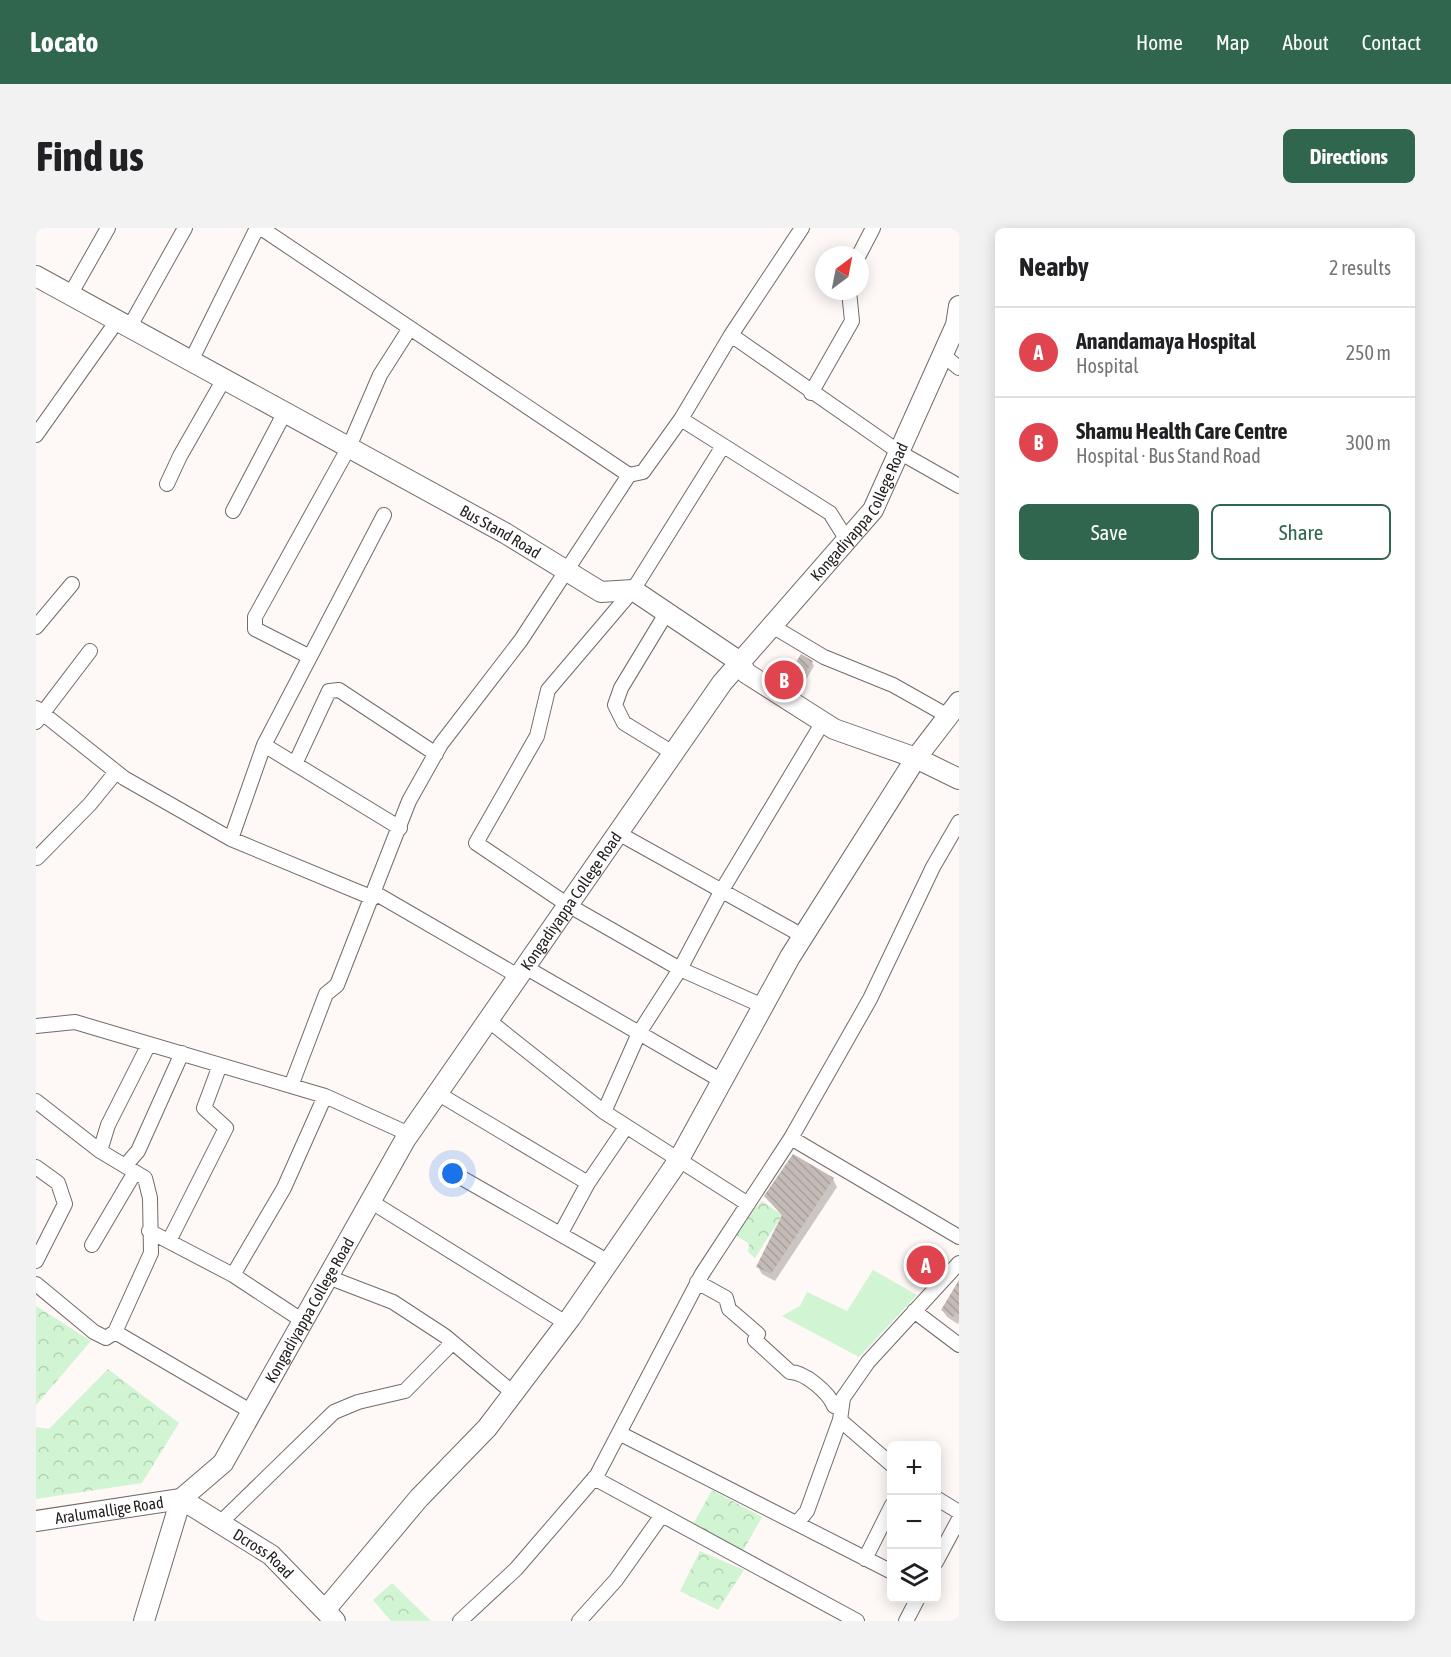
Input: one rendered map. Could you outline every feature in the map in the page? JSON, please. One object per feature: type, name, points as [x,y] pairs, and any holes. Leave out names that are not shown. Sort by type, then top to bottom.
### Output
[{"type":"street","points":[[70,295],[108,228]]},
{"type":"street","points":[[36,435],[123,324],[185,228]]},
{"type":"street","points":[[191,361],[259,228],[629,475]]},
{"type":"street","points":[[291,1086],[326,994],[338,985],[409,801],[436,754],[521,640],[629,475],[643,472],[681,419],[731,335],[802,228]]},
{"type":"street","points":[[864,246],[873,228]]},
{"type":"street","name":"Bus Stand Road","points":[[36,276],[349,447],[601,592],[633,590]]},
{"type":"street","points":[[811,393],[852,321],[850,300]]},
{"type":"street","name":"Kongadiyappa College Road","points":[[182,1499],[223,1463],[409,1134],[673,753],[722,683],[873,510],[956,325],[959,306]]},
{"type":"street","points":[[309,657],[255,629],[255,617],[349,447],[380,375],[410,328]]},
{"type":"street","points":[[731,335],[811,393],[899,452],[959,486]]},
{"type":"street","points":[[942,354],[959,368]]},
{"type":"street","points":[[167,484],[180,456],[224,379]]},
{"type":"street","points":[[234,511],[285,412]]},
{"type":"street","points":[[681,419],[830,513],[847,540]]},
{"type":"street","points":[[723,446],[633,590],[548,690],[537,736],[476,843],[568,905],[680,969],[763,1006]]},
{"type":"street","points":[[231,839],[264,745],[384,515]]},
{"type":"street","points":[[36,627],[72,584]]},
{"type":"street","points":[[633,590],[740,662],[746,673],[834,729],[916,758],[959,779]]},
{"type":"street","points":[[667,612],[621,688],[615,705],[624,723],[673,753]]},
{"type":"street","points":[[330,1616],[419,1498],[487,1428],[609,1262],[678,1161],[803,936],[916,758],[954,709],[824,657],[772,626]]},
{"type":"street","points":[[90,651],[38,714],[116,772],[231,839],[374,896],[639,1033],[722,1081]]},
{"type":"street","points":[[295,764],[329,691],[339,690],[436,754]]},
{"type":"street","points":[[604,1112],[639,1033],[680,969],[722,890],[823,722]]},
{"type":"street","points":[[264,745],[399,828]]},
{"type":"street","points":[[37,858],[90,804],[116,772]]},
{"type":"street","points":[[460,1621],[516,1569],[594,1478],[697,1282],[791,1138],[870,999],[933,867],[959,822]]},
{"type":"street","points":[[618,833],[803,936]]},
{"type":"street","points":[[488,1020],[604,1112],[748,1204]]},
{"type":"street","points":[[36,1026],[75,1022],[325,1096],[409,1134]]},
{"type":"street","points":[[100,1151],[108,1125],[149,1044]]},
{"type":"street","points":[[92,1245],[130,1169],[182,1053]]},
{"type":"street","points":[[170,1241],[226,1128],[204,1108],[220,1065]]},
{"type":"street","points":[[437,1094],[588,1183]]},
{"type":"street","points":[[233,1275],[284,1188],[325,1096]]},
{"type":"street","points":[[36,1101],[100,1151],[145,1178],[150,1198],[151,1253],[116,1332],[106,1338],[94,1332],[36,1284]]},
{"type":"street","points":[[561,1233],[588,1183],[626,1127]]},
{"type":"street","points":[[791,1138],[959,1236]]},
{"type":"street","points":[[36,1167],[58,1183],[64,1204],[36,1261]]},
{"type":"street","points":[[460,1177],[609,1262]]},
{"type":"street","points":[[370,1201],[566,1323]]},
{"type":"street","points":[[149,1231],[233,1275],[303,1321]]},
{"type":"street","points":[[797,1523],[807,1511],[841,1414],[843,1398],[868,1362],[959,1263]]},
{"type":"street","points":[[328,1277],[393,1302],[452,1343],[512,1392]]},
{"type":"street","points":[[697,1282],[726,1298],[729,1309],[758,1334],[755,1340],[790,1372],[798,1372],[831,1398],[841,1414],[887,1461]]},
{"type":"street","points":[[915,1311],[959,1345]]},
{"type":"street","points":[[116,1332],[252,1412]]},
{"type":"street","points":[[220,1523],[334,1412],[358,1402],[405,1391],[452,1343]]},
{"type":"street","points":[[619,1433],[887,1570]]},
{"type":"street","points":[[594,1478],[857,1621]]},
{"type":"street","points":[[144,1621],[182,1499]]},
{"type":"street","name":"Dcross Road","points":[[182,1499],[271,1555],[330,1616]]},
{"type":"street","name":"Aralumallige Road","points":[[36,1521],[182,1499]]},
{"type":"street","points":[[941,1501],[959,1512]]},
{"type":"street","points":[[865,1559],[887,1513]]},
{"type":"street","points":[[579,1621],[616,1580],[662,1515]]},
{"type":"street","points":[[941,1553],[959,1519]]},
{"type":"street","points":[[906,1621],[916,1603]]},
{"type":"green space","points":[[762,1201],[782,1215],[755,1258],[748,1252],[749,1244],[736,1235],[748,1215]]},
{"type":"green space","points":[[873,1270],[917,1295],[859,1357],[782,1316],[800,1306],[807,1292],[847,1311]]},
{"type":"green space","points":[[36,1306],[91,1341],[36,1405]]},
{"type":"green space","points":[[108,1369],[179,1423],[142,1483],[36,1499],[36,1427],[49,1429]]},
{"type":"green space","points":[[712,1490],[762,1517],[740,1556],[691,1528]]},
{"type":"green space","points":[[700,1551],[744,1570],[718,1610],[680,1591]]},
{"type":"green space","points":[[392,1583],[431,1621],[391,1621],[373,1600]]},
{"type":"building","points":[[801,654],[813,661],[795,690],[777,678],[781,671],[788,675]]},
{"type":"building","points":[[793,1154],[834,1178],[771,1274],[756,1267],[782,1215],[764,1196]]},
{"type":"building","points":[[919,1253],[943,1267],[930,1281],[909,1268]]},
{"type":"building","points":[[959,1280],[959,1316],[956,1313],[953,1317],[941,1310]]},
{"type":"place","name":"Shamu Health Care Centre","points":[[784,680]]},
{"type":"place","name":"Anandamaya Hospital","points":[[926,1265]]}]
